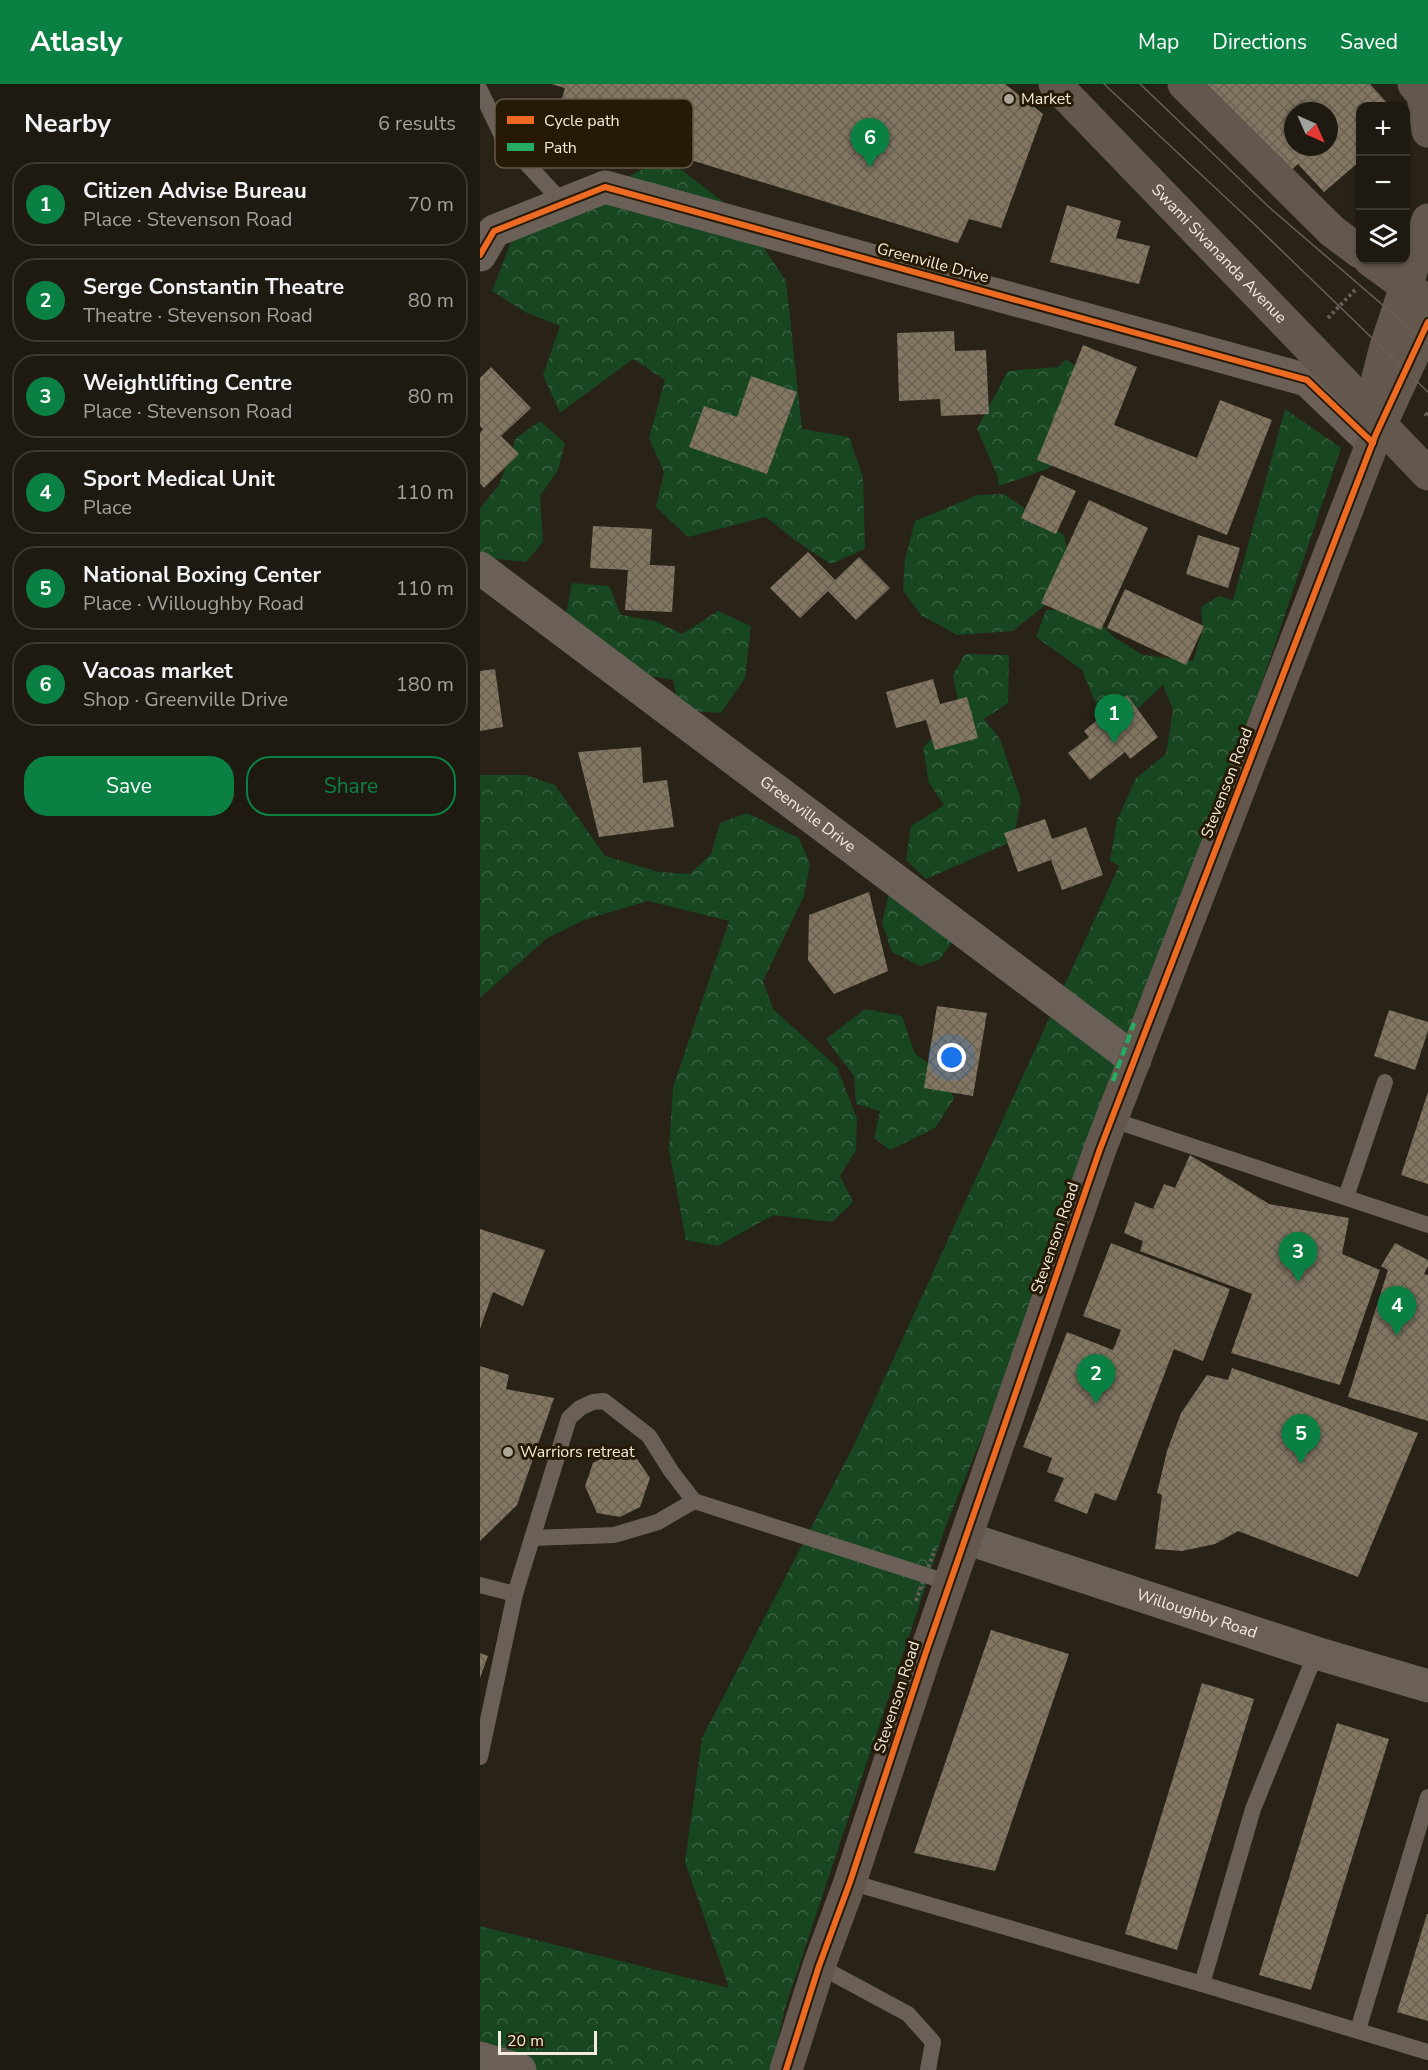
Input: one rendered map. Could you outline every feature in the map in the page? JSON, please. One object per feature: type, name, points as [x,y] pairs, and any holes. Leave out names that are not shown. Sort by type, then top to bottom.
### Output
[{"type":"street","name":"Swami Sivananda Avenue","points":[[1055,84],[1375,428],[1428,474]]},
{"type":"street","points":[[1184,84],[1346,234]]},
{"type":"street","points":[[1421,92],[1428,131]]},
{"type":"street","name":"Greenville Drive","points":[[480,255],[494,231],[605,187],[1307,380],[1375,428]]},
{"type":"street","points":[[1410,225],[1428,211]]},
{"type":"street","points":[[1375,428],[1385,350],[1417,294],[1428,220]]},
{"type":"street","points":[[1377,264],[1417,294]]},
{"type":"street","points":[[1375,428],[1428,322]]},
{"type":"street","name":"Stevenson Road","points":[[786,2070],[819,1966],[850,1882],[950,1583],[1096,1161],[1375,428]]},
{"type":"street","name":"Greenville Drive","points":[[480,568],[1135,1060]]},
{"type":"street","name":"Willoughby Road","points":[[966,1538],[1316,1653],[1428,1686]]},
{"type":"street","points":[[480,2058],[520,2070]]},
{"type":"lane","points":[[480,90],[495,121]]},
{"type":"lane","points":[[531,168],[563,203]]},
{"type":"lane","points":[[1346,1197],[1385,1082]]},
{"type":"lane","points":[[1113,1120],[1428,1225]]},
{"type":"lane","points":[[480,1757],[515,1594],[569,1418],[580,1408],[593,1402],[604,1401],[649,1436],[671,1471],[694,1501],[950,1583]]},
{"type":"lane","points":[[532,1538],[614,1535],[658,1522],[694,1501]]},
{"type":"lane","points":[[480,1585],[515,1594]]},
{"type":"lane","points":[[1202,1984],[1253,1809],[1316,1653]]},
{"type":"lane","points":[[1358,2030],[1428,1797]]},
{"type":"lane","points":[[850,1882],[1428,2052]]},
{"type":"lane","points":[[819,1966],[908,2014],[933,2042],[928,2070]]},
{"type":"path","points":[[1335,326],[1327,317],[1366,264]]},
{"type":"path","points":[[916,1601],[935,1549]]},
{"type":"green space","points":[[645,168],[679,168],[744,218],[786,281],[802,429],[849,437],[863,477],[865,549],[831,564],[796,541],[766,517],[688,537],[656,507],[664,472],[649,438],[665,380],[633,359],[560,413],[543,375],[560,326],[525,312],[492,291],[516,229],[572,207]]},
{"type":"green space","points":[[1066,359],[1094,379],[1069,455],[1047,469],[999,486],[997,475],[977,429],[1008,371],[1058,367]]},
{"type":"green space","points":[[1285,409],[1341,448],[1135,1060],[945,1528],[785,2008],[771,2070],[480,2070],[480,1926],[729,1988],[685,1862],[702,1738],[853,1447],[1119,866],[1110,861],[1117,820],[1136,778],[1166,754],[1173,710],[1163,685],[1137,709],[1108,724],[1096,704],[1082,670],[1036,637],[1046,610],[1087,610],[1115,638],[1143,655],[1193,661],[1203,628],[1201,607],[1219,596],[1233,600]]},
{"type":"green space","points":[[540,421],[565,443],[558,470],[540,496],[543,542],[526,562],[480,557],[480,508],[499,485],[516,438]]},
{"type":"green space","points":[[1004,494],[1064,535],[1073,572],[1054,598],[1013,631],[957,635],[921,615],[903,590],[905,559],[915,521],[978,495]]},
{"type":"green space","points":[[572,583],[609,586],[621,615],[655,621],[682,634],[718,611],[751,626],[745,678],[721,713],[679,710],[673,680],[634,673],[564,624]]},
{"type":"green space","points":[[965,654],[1009,655],[1008,703],[984,719],[1000,739],[1021,800],[1013,841],[926,879],[906,860],[911,826],[944,805],[929,783],[923,747],[943,728],[961,717],[953,675]]},
{"type":"green space","points":[[480,775],[525,775],[555,785],[605,856],[659,872],[690,874],[711,854],[720,823],[747,813],[799,838],[810,864],[804,896],[763,981],[773,1009],[837,1067],[857,1119],[856,1150],[840,1176],[853,1202],[832,1222],[773,1215],[718,1246],[686,1240],[669,1150],[673,1087],[729,921],[648,901],[584,920],[546,939],[480,998]]},
{"type":"green space","points":[[889,892],[955,939],[939,960],[920,966],[892,952],[882,923]]},
{"type":"green space","points":[[865,1009],[902,1016],[915,1054],[943,1074],[954,1099],[935,1128],[890,1150],[874,1138],[880,1111],[856,1104],[854,1076],[826,1039]]},
{"type":"building","points":[[551,84],[1005,84],[1043,114],[1001,228],[969,219],[958,243],[693,161],[693,99],[562,99],[565,88]]},
{"type":"building","points":[[1201,84],[1370,84],[1386,102],[1356,102],[1356,164],[1324,192],[1298,164],[1285,176]]},
{"type":"building","points":[[1067,205],[1121,221],[1116,238],[1150,246],[1139,284],[1050,262]]},
{"type":"building","points":[[954,331],[955,351],[986,350],[989,414],[941,416],[940,399],[899,401],[897,333]]},
{"type":"building","points":[[1083,345],[1137,367],[1114,425],[1197,458],[1220,400],[1272,420],[1227,535],[1037,460]]},
{"type":"building","points":[[491,367],[531,408],[501,436],[519,454],[484,488],[480,483],[480,433],[483,429],[480,426],[480,378]]},
{"type":"building","points":[[751,376],[797,392],[767,474],[689,447],[704,406],[737,417]]},
{"type":"building","points":[[1041,475],[1076,491],[1056,534],[1021,518]]},
{"type":"building","points":[[1089,500],[1148,528],[1101,630],[1041,603]]},
{"type":"building","points":[[593,526],[652,529],[650,565],[675,566],[672,612],[625,610],[628,570],[590,568]]},
{"type":"building","points":[[1198,535],[1240,548],[1228,588],[1186,574]]},
{"type":"building","points":[[808,552],[835,580],[859,557],[890,588],[856,620],[828,591],[800,618],[770,588]]},
{"type":"building","points":[[1125,589],[1204,626],[1186,665],[1107,628]]},
{"type":"building","points":[[495,669],[503,727],[480,731],[480,671]]},
{"type":"building","points":[[933,679],[940,704],[967,697],[978,738],[935,750],[926,720],[896,728],[886,692]]},
{"type":"building","points":[[1127,695],[1158,737],[1130,759],[1125,752],[1090,780],[1068,753],[1089,737],[1084,731]]},
{"type":"building","points":[[641,747],[643,783],[667,780],[674,827],[599,837],[578,752]]},
{"type":"building","points":[[1045,819],[1052,839],[1086,827],[1103,875],[1062,890],[1051,860],[1018,872],[1004,833]]},
{"type":"building","points":[[869,892],[888,971],[834,994],[808,960],[809,915]]},
{"type":"building","points":[[937,1006],[987,1013],[973,1096],[924,1088]]},
{"type":"building","points":[[1389,1010],[1428,1022],[1428,1031],[1415,1070],[1374,1056]]},
{"type":"building","points":[[1428,1092],[1428,1184],[1401,1175]]},
{"type":"building","points":[[1190,1155],[1269,1204],[1349,1218],[1342,1254],[1380,1270],[1340,1385],[1231,1353],[1252,1294],[1140,1251],[1143,1241],[1124,1233],[1135,1202],[1153,1209],[1164,1184],[1175,1188]]},
{"type":"building","points":[[480,1229],[545,1250],[523,1306],[493,1292],[480,1329]]},
{"type":"building","points":[[1111,1243],[1230,1289],[1203,1361],[1174,1349],[1116,1501],[1095,1493],[1087,1514],[1054,1501],[1064,1478],[1047,1472],[1052,1458],[1023,1447],[1067,1332],[1113,1350],[1121,1330],[1083,1316]]},
{"type":"building","points":[[1395,1243],[1428,1260],[1424,1274],[1428,1275],[1428,1421],[1348,1397],[1388,1270],[1381,1266]]},
{"type":"building","name":"Warriors retreat","points":[[480,1366],[509,1375],[506,1389],[554,1398],[517,1505],[480,1541]]},
{"type":"building","points":[[1232,1368],[1418,1433],[1358,1577],[1238,1531],[1215,1544],[1182,1551],[1155,1549],[1162,1495],[1157,1493],[1167,1451],[1181,1413],[1207,1375],[1228,1380]]},
{"type":"building","points":[[614,1451],[637,1459],[650,1478],[640,1507],[620,1517],[597,1513],[585,1486],[593,1463]]},
{"type":"building","points":[[991,1630],[1069,1654],[995,1871],[914,1853]]},
{"type":"building","points":[[480,1653],[488,1656],[480,1678]]},
{"type":"building","points":[[1202,1683],[1254,1699],[1177,1950],[1125,1934]]},
{"type":"building","points":[[1337,1723],[1389,1739],[1311,1990],[1259,1975]]},
{"type":"building","points":[[1428,1914],[1428,2021],[1397,2012]]},
{"type":"tram line","points":[[1104,84],[1253,223],[1428,392]]},
{"type":"tram line","points":[[1140,84],[1270,208],[1428,344]]},
{"type":"marked path","points":[[1113,1081],[1134,1023]]},
{"type":"cycle path","points":[[480,255],[494,231],[605,187],[1307,380],[1373,443]]},
{"type":"cycle path","points":[[786,2070],[925,1655],[1100,1149],[1376,434],[1428,322]]},
{"type":"place","name":"Market","points":[[1009,99]]},
{"type":"place","name":"Vacoas market","points":[[870,168]]},
{"type":"place","name":"Citizen Advise Bureau","points":[[1114,744]]},
{"type":"place","name":"Weightlifting Centre","points":[[1298,1282]]},
{"type":"place","name":"Sport Medical Unit","points":[[1397,1336]]},
{"type":"place","name":"Serge Constantin Theatre","points":[[1096,1404]]},
{"type":"place","name":"Warriors retreat","points":[[508,1452]]},
{"type":"place","name":"National Boxing Center","points":[[1301,1464]]}]
